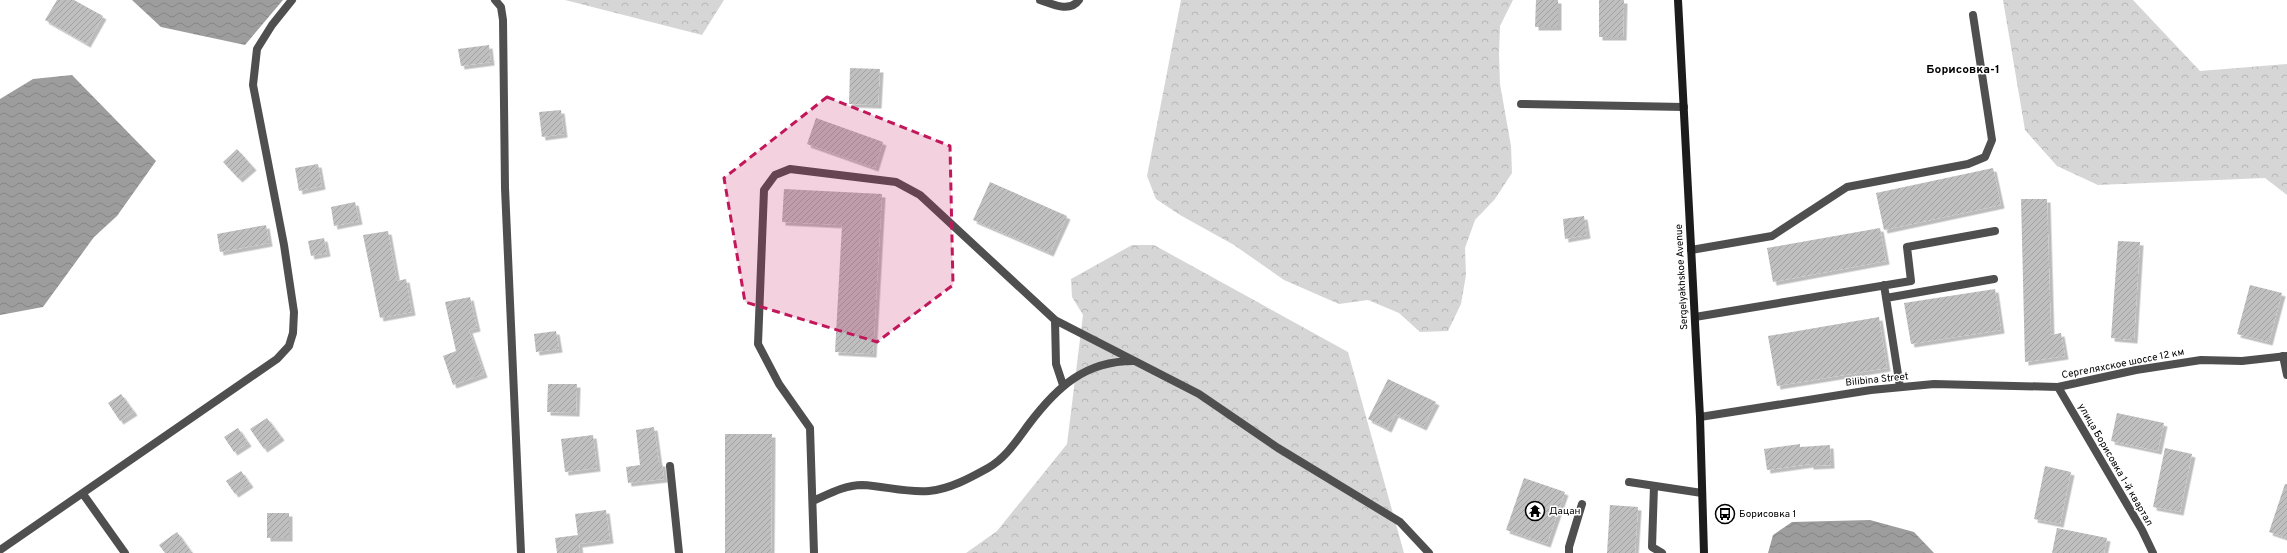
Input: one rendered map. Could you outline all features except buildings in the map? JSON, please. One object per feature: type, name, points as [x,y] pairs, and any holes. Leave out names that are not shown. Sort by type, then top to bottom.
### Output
[{"type":"main road","name":"Sergelyakhskoe Avenue","points":[[1678,0],[1700,417],[1704,553]]},
{"type":"street","points":[[0,550],[277,359],[289,346],[293,333],[294,312],[286,252],[269,159],[252,85],[256,49],[272,24],[292,0]]},
{"type":"street","points":[[495,0],[501,7],[503,20],[505,188],[521,553]]},
{"type":"street","points":[[1040,0],[1065,8],[1077,4],[1079,0]]},
{"type":"street","points":[[1691,250],[1772,236],[1847,187],[1968,164],[1985,157],[1992,140],[1973,15]]},
{"type":"street","points":[[1521,104],[1684,107]]},
{"type":"street","points":[[814,553],[810,428],[779,384],[758,344],[764,190],[776,174],[790,169],[896,182],[920,195],[1055,320],[1199,394],[1278,448],[1400,522],[1429,553]]},
{"type":"street","points":[[1695,318],[1911,281],[1907,248],[1995,231]]},
{"type":"street","points":[[1886,298],[1994,279]]},
{"type":"street","points":[[1884,285],[1900,387]]},
{"type":"street","points":[[1055,320],[1056,364],[1063,385]]},
{"type":"street","points":[[2285,356],[2287,374]]},
{"type":"street","name":"Сергеляхское шоссе 12 км","points":[[2058,387],[2136,370],[2201,360],[2242,361],[2285,356]]},
{"type":"street","points":[[813,500],[837,490],[862,485],[894,490],[929,491],[957,484],[990,467],[1012,447],[1046,403],[1063,385],[1078,374],[1103,364],[1136,362]]},
{"type":"street","name":"Bilibina Street","points":[[1700,417],[1871,390],[1934,384],[2058,387]]},
{"type":"street","name":"улица Борисовка 1-й квартал","points":[[2058,387],[2142,530],[2153,553]]},
{"type":"street","points":[[670,466],[679,553]]},
{"type":"street","points":[[1629,482],[1702,493]]},
{"type":"street","points":[[1654,486],[1652,547],[1662,553]]},
{"type":"street","points":[[83,494],[125,553]]},
{"type":"street","points":[[1570,553],[1569,547],[1582,504]]},
{"type":"highlighted area","points":[[827,97],[950,146],[953,285],[877,342],[745,302],[724,178]]},
{"type":"green space","points":[[565,0],[724,0],[702,35]]},
{"type":"green space","points":[[1181,0],[1513,0],[1500,26],[1499,54],[1500,84],[1511,146],[1512,173],[1495,199],[1475,220],[1465,248],[1466,275],[1461,304],[1448,331],[1420,332],[1399,313],[1368,300],[1339,304],[1284,280],[1234,245],[1180,215],[1156,199],[1147,176]]},
{"type":"green space","points":[[2003,0],[2133,0],[2200,71],[2287,64],[2287,195],[2265,178],[2098,185],[2057,166],[2025,130]]},
{"type":"green space","points":[[1132,245],[1154,245],[1348,352],[1404,553],[966,553],[997,531],[1067,444],[1083,315],[1072,297],[1071,279]]},
{"type":"water","points":[[132,0],[283,0],[245,45],[161,27]]},
{"type":"water","points":[[72,75],[156,161],[117,216],[94,237],[43,307],[0,315],[0,99],[33,79]]},
{"type":"water","points":[[1870,520],[1914,532],[1934,553],[1768,553],[1773,535],[1792,522]]},
{"type":"place","name":"Дацан","points":[[1535,511]]},
{"type":"place","name":"Борисовка 1","points":[[1725,514]]},
{"type":"district","name":"Борисовка-1","points":[[1963,70]]}]
